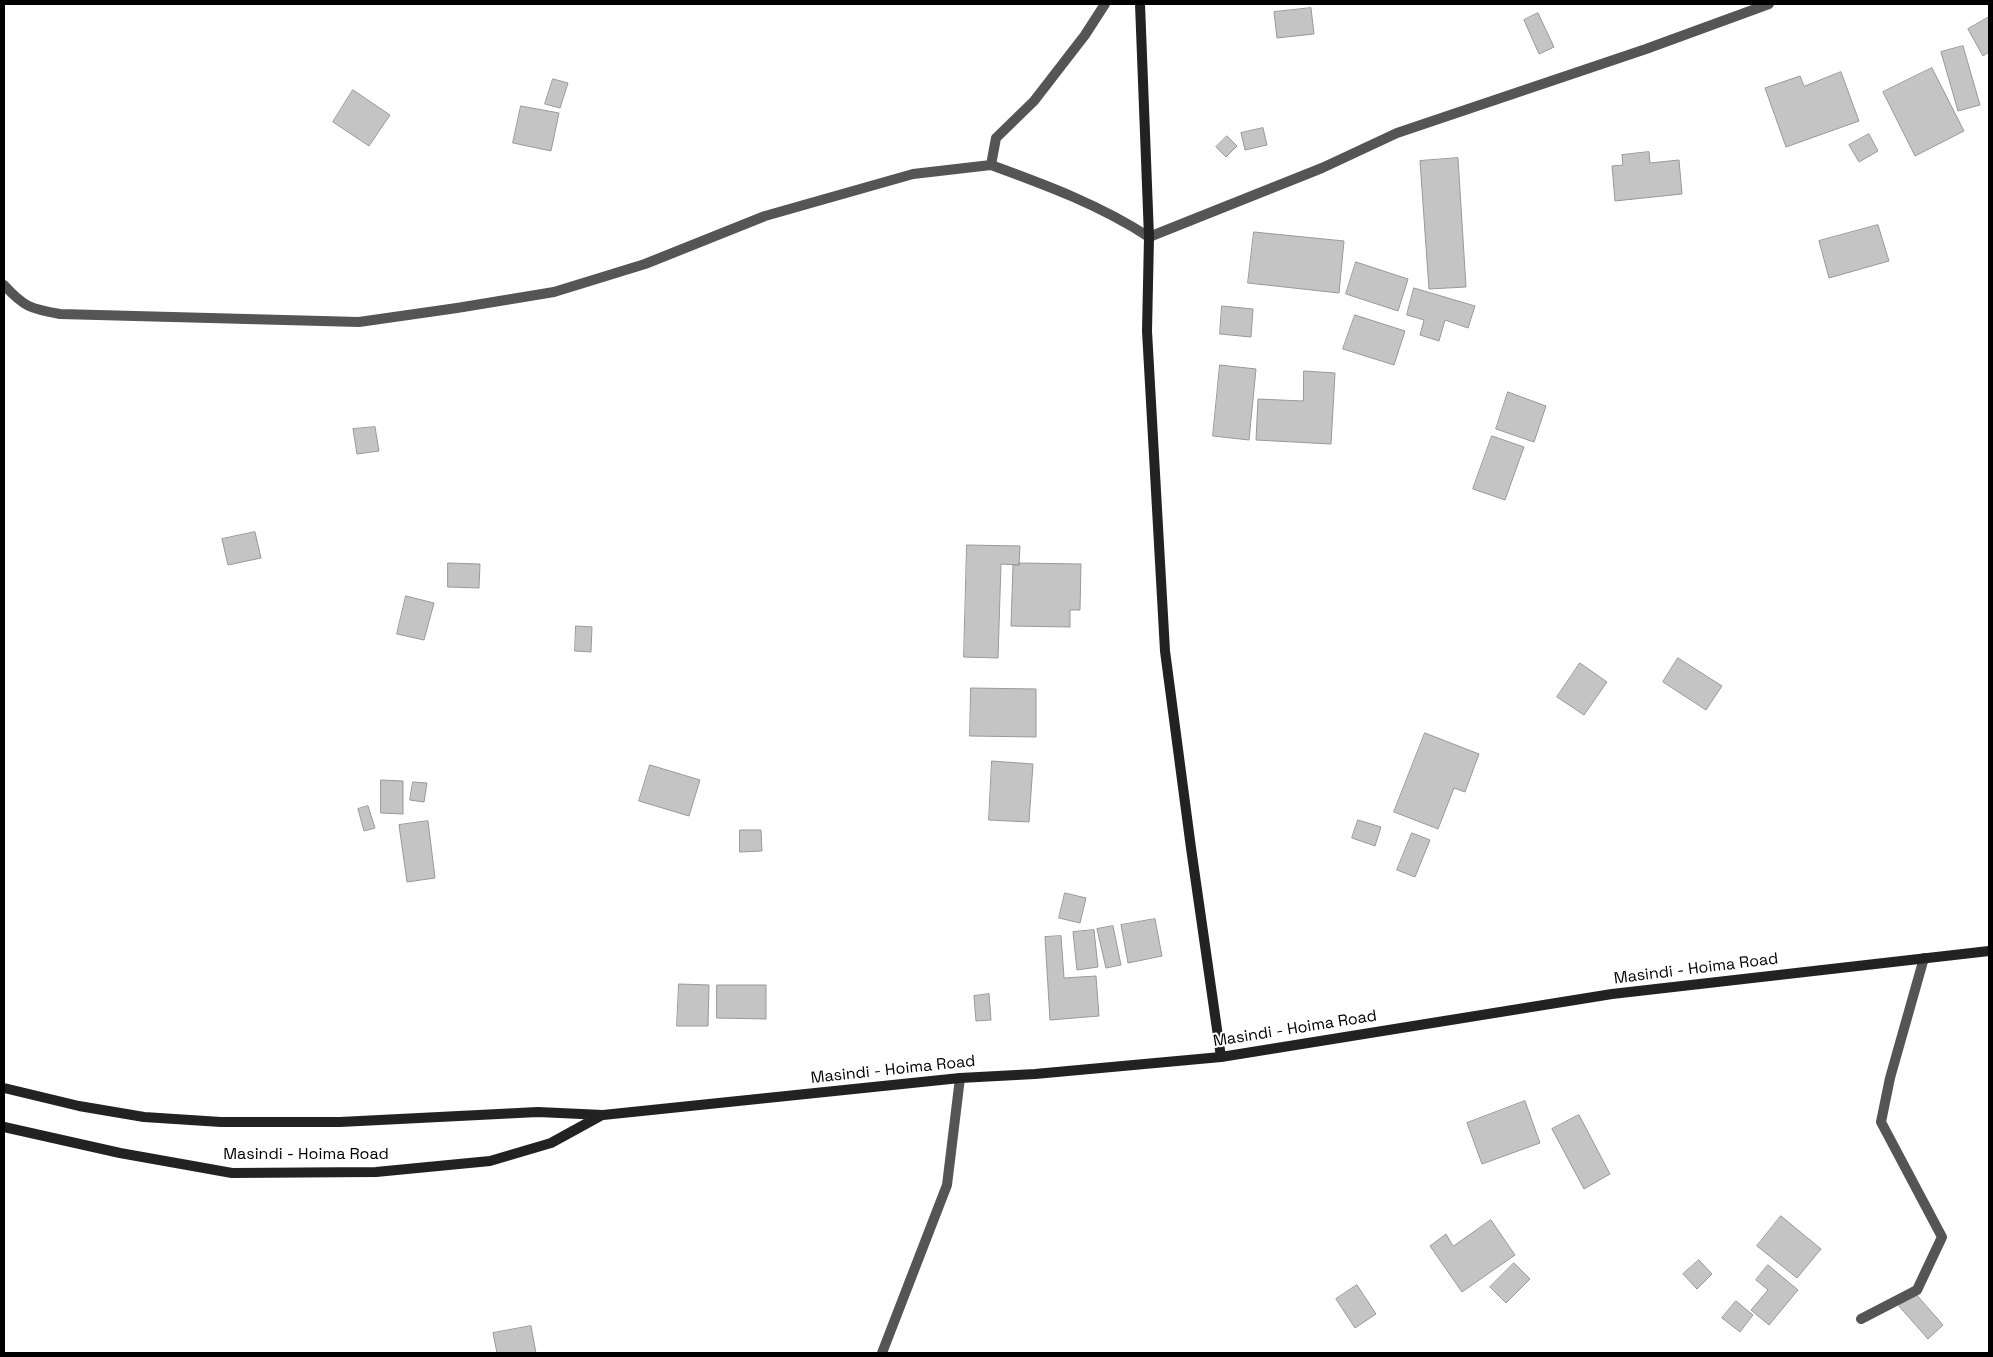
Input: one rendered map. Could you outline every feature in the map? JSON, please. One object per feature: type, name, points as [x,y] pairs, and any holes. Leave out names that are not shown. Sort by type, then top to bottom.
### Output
[{"type":"main road","points":[[1140,4],[1149,237],[1147,331],[1165,651],[1189,838],[1222,1057]]},
{"type":"main road","name":"Masindi - Hoima Road","points":[[4,1088],[79,1106],[144,1117],[221,1122],[340,1122],[538,1112],[603,1115],[960,1078],[1035,1074],[1222,1057],[1612,994],[1989,951]]},
{"type":"main road","name":"Masindi - Hoima Road","points":[[4,1127],[120,1153],[232,1174],[376,1172],[490,1161],[550,1143],[603,1115]]},
{"type":"street","points":[[990,165],[996,138],[1034,101],[1085,34],[1105,4]]},
{"type":"street","points":[[4,284],[16,298],[35,310],[60,314],[359,322],[554,292],[645,264],[765,216],[846,192],[913,174],[990,165],[1055,188],[1122,220],[1149,237],[1322,168],[1397,133],[1646,49],[1769,4]]},
{"type":"street","points":[[1861,1319],[1917,1290],[1942,1237],[1881,1122],[1890,1078],[1924,958]]},
{"type":"street","points":[[882,1353],[947,1185],[960,1078]]},
{"type":"building","points":[[1311,8],[1314,34],[1277,38],[1274,12]]},
{"type":"building","points":[[1538,13],[1554,47],[1539,54],[1524,20]]},
{"type":"building","points":[[1989,17],[1989,52],[1983,56],[1968,29]]},
{"type":"building","points":[[1963,46],[1980,105],[1958,111],[1941,52]]},
{"type":"building","points":[[1932,68],[1964,131],[1915,156],[1883,92]]},
{"type":"building","points":[[1841,72],[1859,121],[1786,147],[1765,88],[1800,76],[1804,86]]},
{"type":"building","points":[[553,79],[568,83],[560,108],[545,104]]},
{"type":"building","points":[[353,90],[390,115],[369,146],[333,122]]},
{"type":"building","points":[[521,106],[559,113],[551,151],[513,143]]},
{"type":"building","points":[[1263,128],[1267,145],[1245,150],[1241,133]]},
{"type":"building","points":[[1869,134],[1878,151],[1859,162],[1849,145]]},
{"type":"building","points":[[1227,136],[1237,146],[1226,157],[1216,147]]},
{"type":"building","points":[[1649,152],[1650,163],[1679,160],[1682,194],[1615,201],[1612,166],[1623,165],[1622,155]]},
{"type":"building","points":[[1458,158],[1466,287],[1429,289],[1420,161]]},
{"type":"building","points":[[1878,225],[1889,261],[1829,278],[1819,241]]},
{"type":"building","points":[[1254,232],[1344,241],[1339,293],[1248,283]]},
{"type":"building","points":[[1356,262],[1408,279],[1398,311],[1346,294]]},
{"type":"building","points":[[1414,288],[1475,306],[1468,328],[1445,320],[1439,341],[1420,335],[1424,320],[1407,315]]},
{"type":"building","points":[[1222,306],[1253,309],[1251,337],[1220,334]]},
{"type":"building","points":[[1355,315],[1405,331],[1394,365],[1343,349]]},
{"type":"building","points":[[1220,365],[1256,369],[1249,440],[1213,436]]},
{"type":"building","points":[[1304,371],[1335,373],[1331,444],[1256,440],[1258,399],[1303,401]]},
{"type":"building","points":[[1508,392],[1546,406],[1534,442],[1496,429]]},
{"type":"building","points":[[375,427],[379,451],[357,454],[353,429]]},
{"type":"building","points":[[1492,436],[1524,447],[1505,500],[1473,489]]},
{"type":"building","points":[[255,532],[261,558],[228,565],[222,539]]},
{"type":"building","points":[[967,545],[1020,546],[1019,565],[1001,564],[998,658],[964,657]]},
{"type":"building","points":[[448,563],[480,564],[479,588],[448,587]]},
{"type":"building","points":[[1019,563],[1081,564],[1080,610],[1070,610],[1070,627],[1011,626],[1013,565],[1019,565]]},
{"type":"building","points":[[406,596],[434,603],[424,640],[397,634]]},
{"type":"building","points":[[576,626],[592,627],[591,652],[575,651]]},
{"type":"building","points":[[1678,658],[1722,686],[1706,710],[1663,682]]},
{"type":"building","points":[[1580,663],[1607,682],[1584,715],[1557,697]]},
{"type":"building","points":[[971,688],[1036,689],[1036,737],[970,736]]},
{"type":"building","points":[[1425,733],[1479,754],[1465,792],[1454,788],[1438,829],[1394,812]]},
{"type":"building","points":[[992,761],[1033,764],[1029,822],[989,820]]},
{"type":"building","points":[[650,765],[700,780],[689,816],[639,801]]},
{"type":"building","points":[[381,780],[403,781],[403,814],[381,813]]},
{"type":"building","points":[[413,782],[427,783],[424,802],[410,800]]},
{"type":"building","points":[[368,806],[375,828],[364,831],[358,809]]},
{"type":"building","points":[[1358,820],[1381,827],[1375,846],[1352,838]]},
{"type":"building","points":[[428,821],[435,878],[407,882],[399,825]]},
{"type":"building","points":[[740,830],[761,830],[762,851],[740,852]]},
{"type":"building","points":[[1412,833],[1430,840],[1415,877],[1397,870]]},
{"type":"building","points":[[1065,893],[1086,898],[1080,923],[1059,918]]},
{"type":"building","points":[[1155,919],[1162,956],[1128,963],[1121,925]]},
{"type":"building","points":[[1113,926],[1121,965],[1106,968],[1097,929]]},
{"type":"building","points":[[1094,930],[1098,967],[1077,970],[1073,932]]},
{"type":"building","points":[[1061,936],[1064,978],[1096,976],[1099,1016],[1050,1020],[1045,937]]},
{"type":"building","points":[[679,984],[709,985],[708,1026],[677,1026]]},
{"type":"building","points":[[717,985],[766,985],[766,1019],[717,1018]]},
{"type":"building","points":[[989,994],[991,1020],[976,1021],[974,996]]},
{"type":"building","points":[[1525,1101],[1540,1143],[1482,1164],[1467,1123]]},
{"type":"building","points":[[1579,1115],[1610,1174],[1584,1189],[1552,1129]]},
{"type":"building","points":[[1781,1216],[1821,1249],[1797,1278],[1757,1246]]},
{"type":"building","points":[[1491,1220],[1515,1255],[1462,1292],[1430,1246],[1446,1234],[1453,1246]]},
{"type":"building","points":[[1699,1260],[1712,1274],[1697,1289],[1683,1274]]},
{"type":"building","points":[[1514,1263],[1530,1279],[1506,1303],[1490,1287]]},
{"type":"building","points":[[1768,1265],[1798,1290],[1769,1325],[1751,1310],[1768,1290],[1756,1280]]},
{"type":"building","points":[[1357,1285],[1376,1314],[1355,1328],[1336,1299]]},
{"type":"building","points":[[1914,1292],[1943,1325],[1928,1339],[1899,1306]]},
{"type":"building","points":[[1736,1301],[1753,1315],[1740,1332],[1722,1318]]},
{"type":"building","points":[[531,1326],[536,1353],[497,1353],[493,1333]]}]
